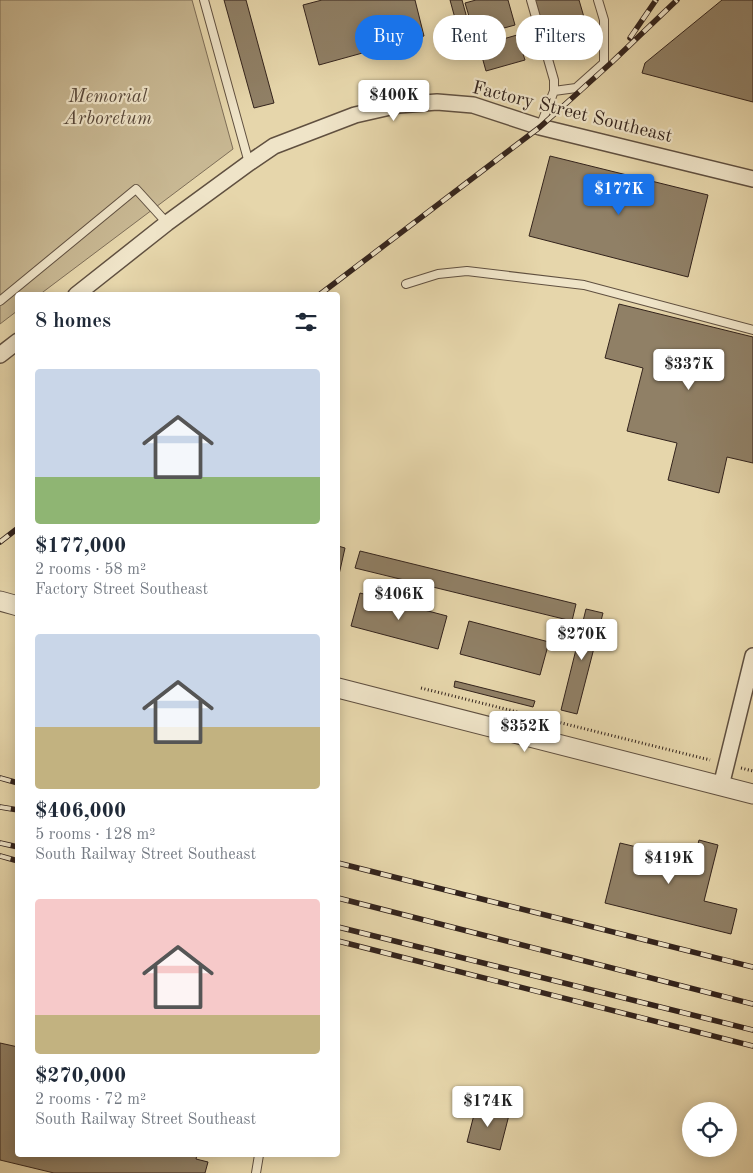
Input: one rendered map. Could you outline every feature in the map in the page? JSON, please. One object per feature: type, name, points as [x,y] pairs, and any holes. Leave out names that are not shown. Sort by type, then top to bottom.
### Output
[{"type":"street","name":"Factory Street Southeast","points":[[80,292],[167,223],[274,146],[355,115],[399,105],[437,102],[473,105],[540,127],[753,179]]},
{"type":"street","points":[[0,355],[15,343]]},
{"type":"street","points":[[0,601],[15,605]]},
{"type":"street","points":[[721,786],[753,656]]},
{"type":"street","points":[[340,689],[753,794]]},
{"type":"lane","points":[[204,0],[248,163]]},
{"type":"lane","points":[[532,0],[554,80],[554,91],[540,127]]},
{"type":"lane","points":[[554,91],[576,88],[604,63],[604,20],[598,0]]},
{"type":"lane","points":[[0,301],[136,189],[167,223]]},
{"type":"lane","points":[[406,284],[438,274],[467,271],[584,284],[753,330]]},
{"type":"lane","points":[[256,1173],[259,1157]]},
{"type":"path","points":[[414,686],[711,760]]},
{"type":"path","points":[[747,769],[753,771]]},
{"type":"green space","name":"Memorial Arboretum","points":[[0,0],[192,0],[233,149],[43,292],[15,292],[15,313],[0,324]]},
{"type":"building","points":[[224,0],[246,0],[274,103],[254,108]]},
{"type":"building","points":[[322,0],[415,0],[419,15],[355,15],[355,55],[319,65],[303,5]]},
{"type":"building","points":[[450,0],[462,0],[466,15],[454,15]]},
{"type":"building","points":[[476,0],[508,0],[515,25],[506,27],[506,15],[469,15],[465,3]]},
{"type":"building","points":[[535,0],[579,0],[583,15],[540,15]]},
{"type":"building","points":[[722,0],[753,0],[753,102],[642,73],[645,63]]},
{"type":"building","points":[[516,35],[516,60],[525,60],[486,71],[483,60],[506,60],[506,38]]},
{"type":"building","points":[[550,156],[708,195],[688,277],[529,236]]},
{"type":"building","points":[[619,304],[753,337],[753,463],[727,457],[719,493],[668,480],[677,443],[627,431],[643,368],[605,358]]},
{"type":"building","points":[[340,547],[345,548],[340,570]]},
{"type":"building","points":[[360,551],[576,604],[572,621],[355,568]]},
{"type":"building","points":[[360,593],[447,616],[438,649],[351,626]]},
{"type":"building","points":[[586,609],[603,613],[577,714],[561,710]]},
{"type":"building","points":[[469,621],[549,642],[540,675],[460,654]]},
{"type":"building","points":[[455,681],[535,701],[533,707],[454,687]]},
{"type":"building","points":[[699,840],[718,845],[704,901],[737,909],[731,934],[605,903],[620,843],[662,853],[664,844],[696,852]]},
{"type":"building","points":[[0,1043],[15,1046],[15,1157],[196,1157],[196,1159],[208,1162],[205,1173],[54,1173],[0,1160]]},
{"type":"building","points":[[476,1107],[509,1115],[500,1150],[467,1142]]},
{"type":"railway","points":[[630,38],[656,0]]},
{"type":"railway","points":[[323,292],[540,127],[677,0]]},
{"type":"railway","points":[[0,542],[15,530]]},
{"type":"railway","points":[[0,778],[15,782]]},
{"type":"railway","points":[[0,807],[15,810]]},
{"type":"railway","points":[[0,843],[15,846]]},
{"type":"railway","points":[[0,856],[15,860]]},
{"type":"railway","points":[[340,864],[753,967]]},
{"type":"railway","points":[[340,899],[753,1004]]},
{"type":"railway","points":[[340,927],[753,1030]]},
{"type":"railway","points":[[340,942],[753,1046]]}]
